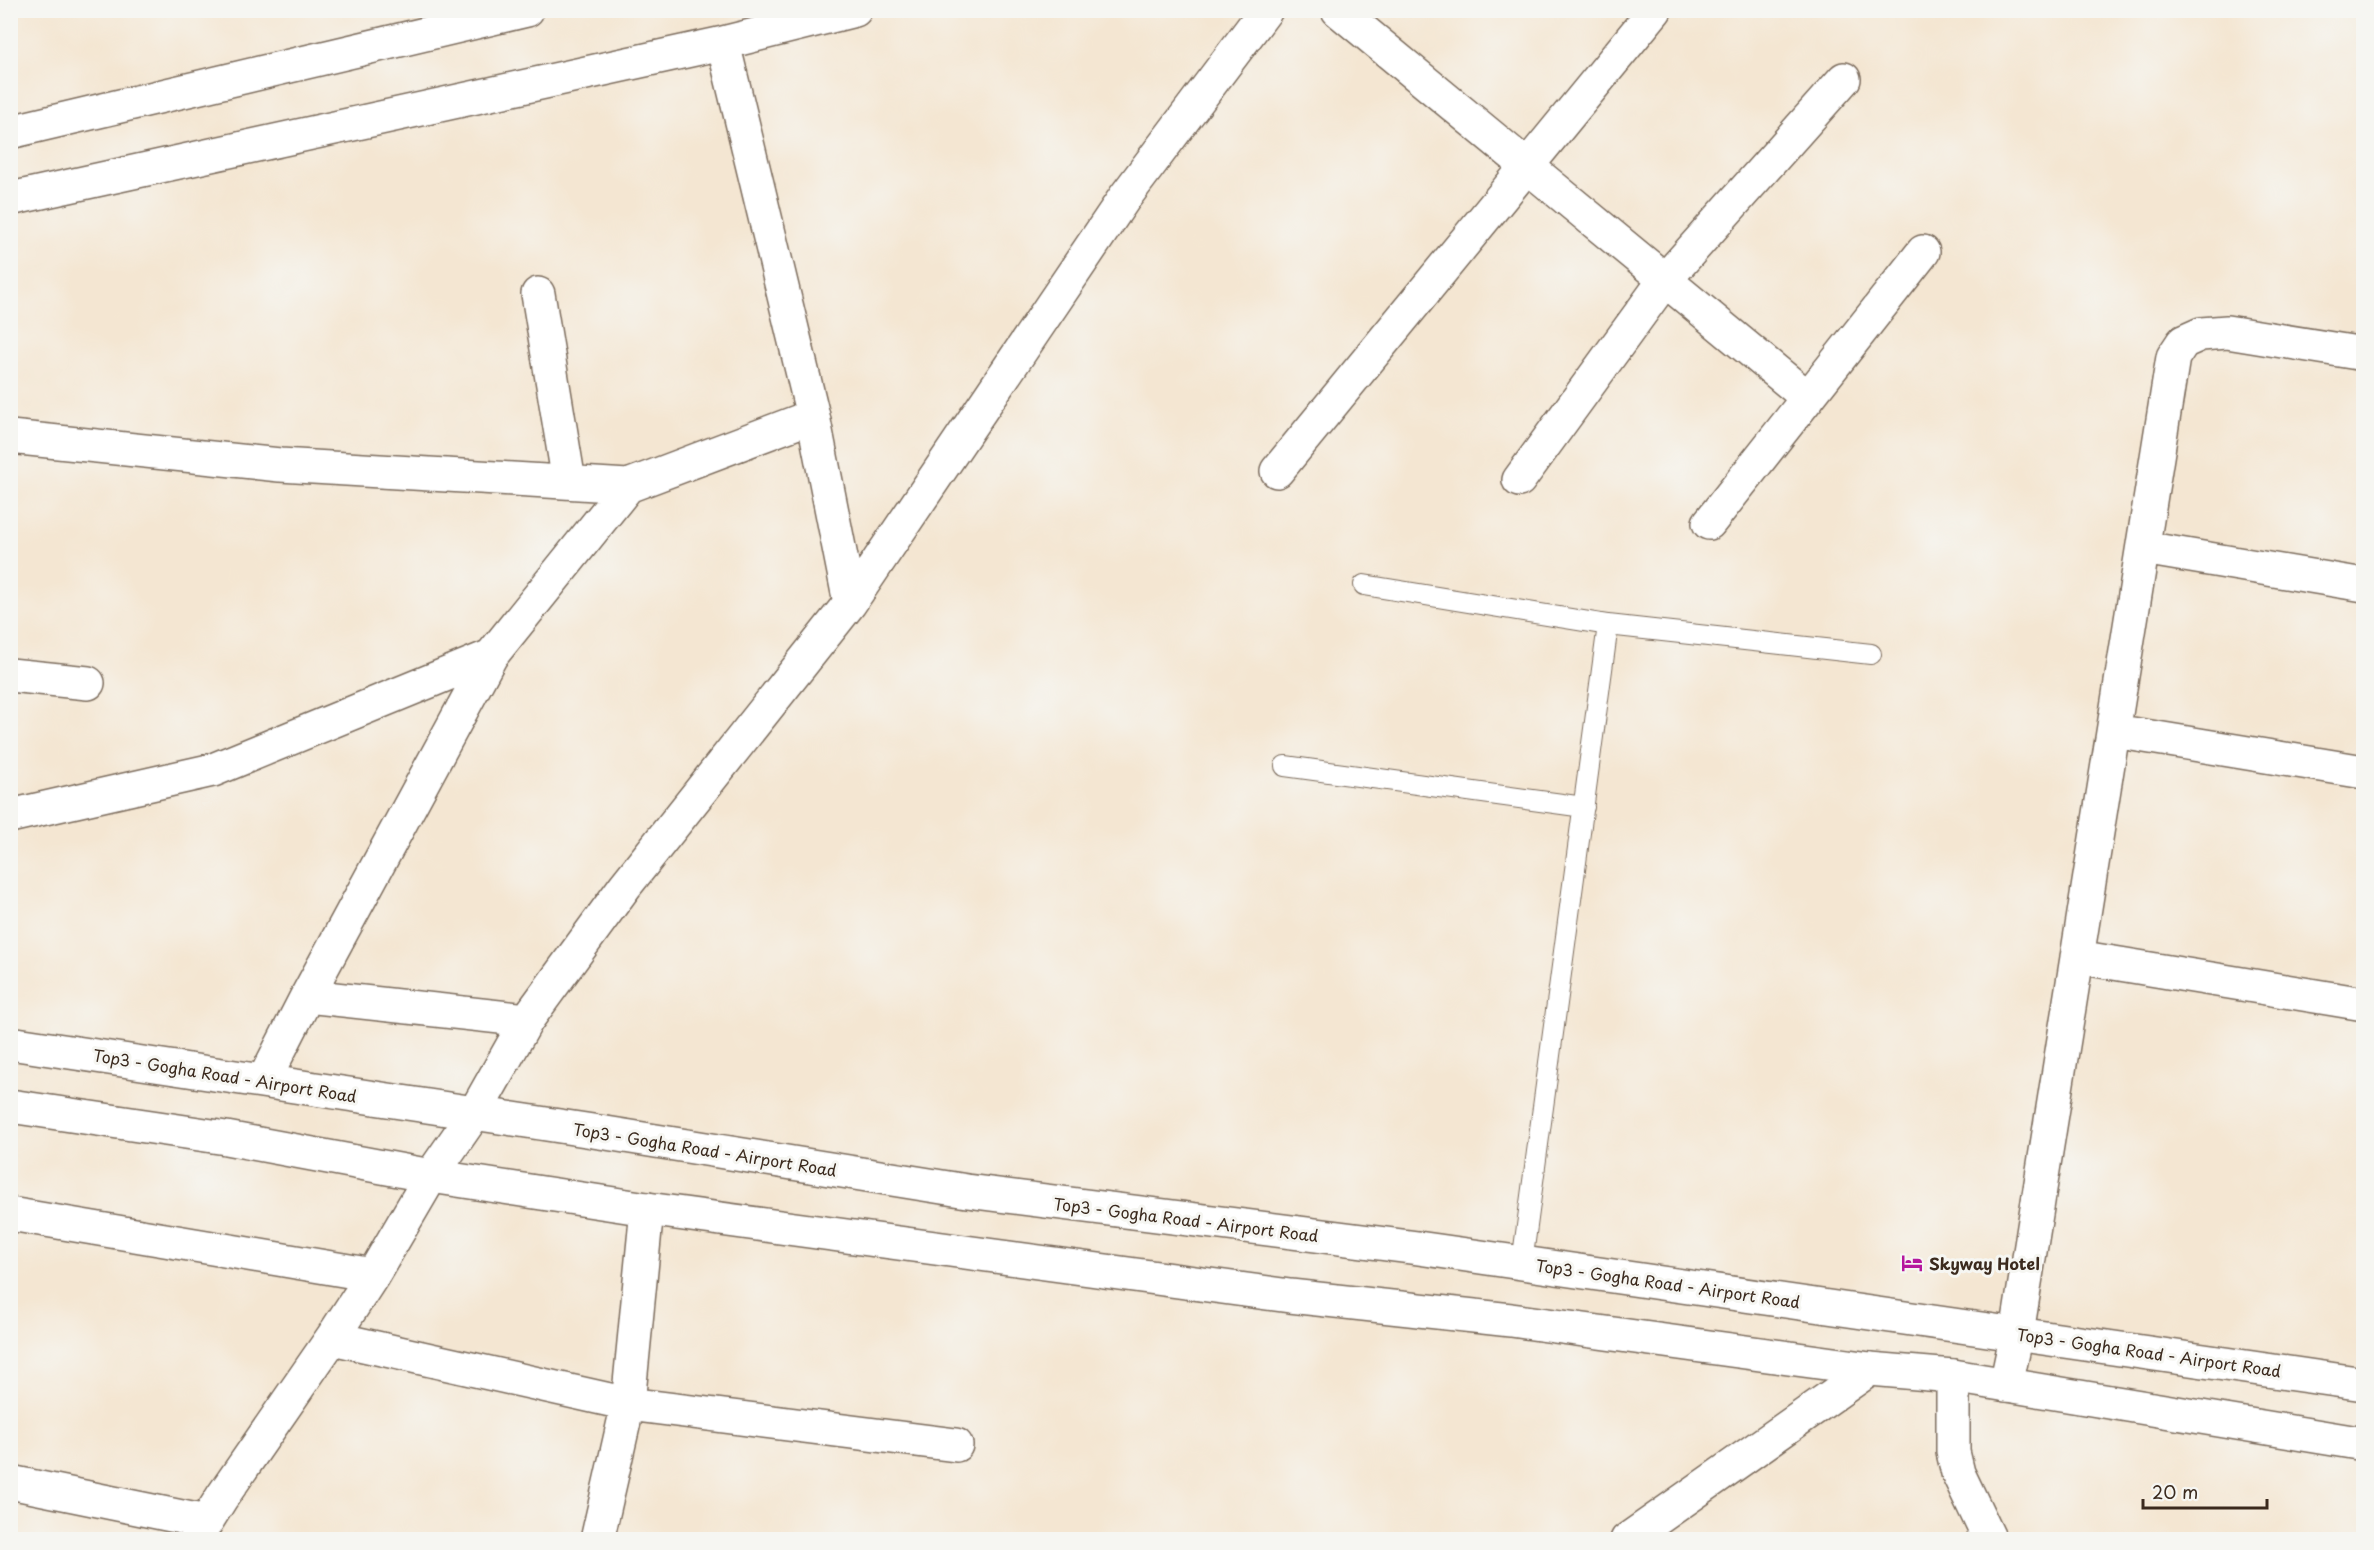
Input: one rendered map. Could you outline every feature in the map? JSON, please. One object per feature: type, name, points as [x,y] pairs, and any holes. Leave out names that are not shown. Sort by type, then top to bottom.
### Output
[{"type":"street","points":[[10,132],[526,10]]},
{"type":"street","points":[[10,199],[723,43],[855,10]]},
{"type":"street","points":[[10,1482],[201,1531],[373,1275],[431,1176],[474,1114],[527,1020],[625,886],[850,603],[1125,197],[1266,10]]},
{"type":"street","points":[[1338,10],[1808,398]]},
{"type":"street","points":[[1277,471],[1655,10]]},
{"type":"street","points":[[723,43],[813,416],[850,603]]},
{"type":"street","points":[[1519,480],[1665,281],[1844,79]]},
{"type":"street","points":[[1709,523],[1923,252]]},
{"type":"street","points":[[538,294],[569,482]]},
{"type":"street","points":[[2006,1385],[2017,1333],[2173,357],[2183,342],[2201,334],[2227,332],[2363,350]]},
{"type":"street","points":[[10,436],[280,465],[628,486],[813,416]]},
{"type":"street","points":[[264,1080],[491,656],[628,486]]},
{"type":"street","points":[[2143,548],[2364,585]]},
{"type":"street","points":[[10,816],[213,770],[491,656]]},
{"type":"street","points":[[10,675],[88,682]]},
{"type":"street","points":[[2114,730],[2364,772]]},
{"type":"street","points":[[2077,957],[2364,1004]]},
{"type":"street","points":[[307,996],[527,1020]]},
{"type":"street","name":"Top3 - Gogha Road - Airport Road","points":[[10,1043],[264,1080],[967,1191],[1522,1263],[2364,1384]]},
{"type":"street","points":[[10,1106],[226,1138],[431,1176],[647,1209],[1267,1293],[1511,1320],[1870,1369],[1953,1376],[2364,1444]]},
{"type":"street","points":[[597,1539],[628,1404],[647,1209]]},
{"type":"street","points":[[10,1214],[373,1275]]},
{"type":"street","points":[[332,1338],[628,1404],[956,1445]]},
{"type":"street","points":[[1627,1539],[1870,1369]]},
{"type":"street","points":[[1953,1376],[1953,1452],[1958,1473],[1990,1539]]},
{"type":"lane","points":[[1364,585],[1608,625],[1871,654]]},
{"type":"lane","points":[[1522,1263],[1608,625]]},
{"type":"lane","points":[[1284,765],[1584,807]]},
{"type":"place","name":"Skyway Hotel","points":[[1912,1263]]}]
